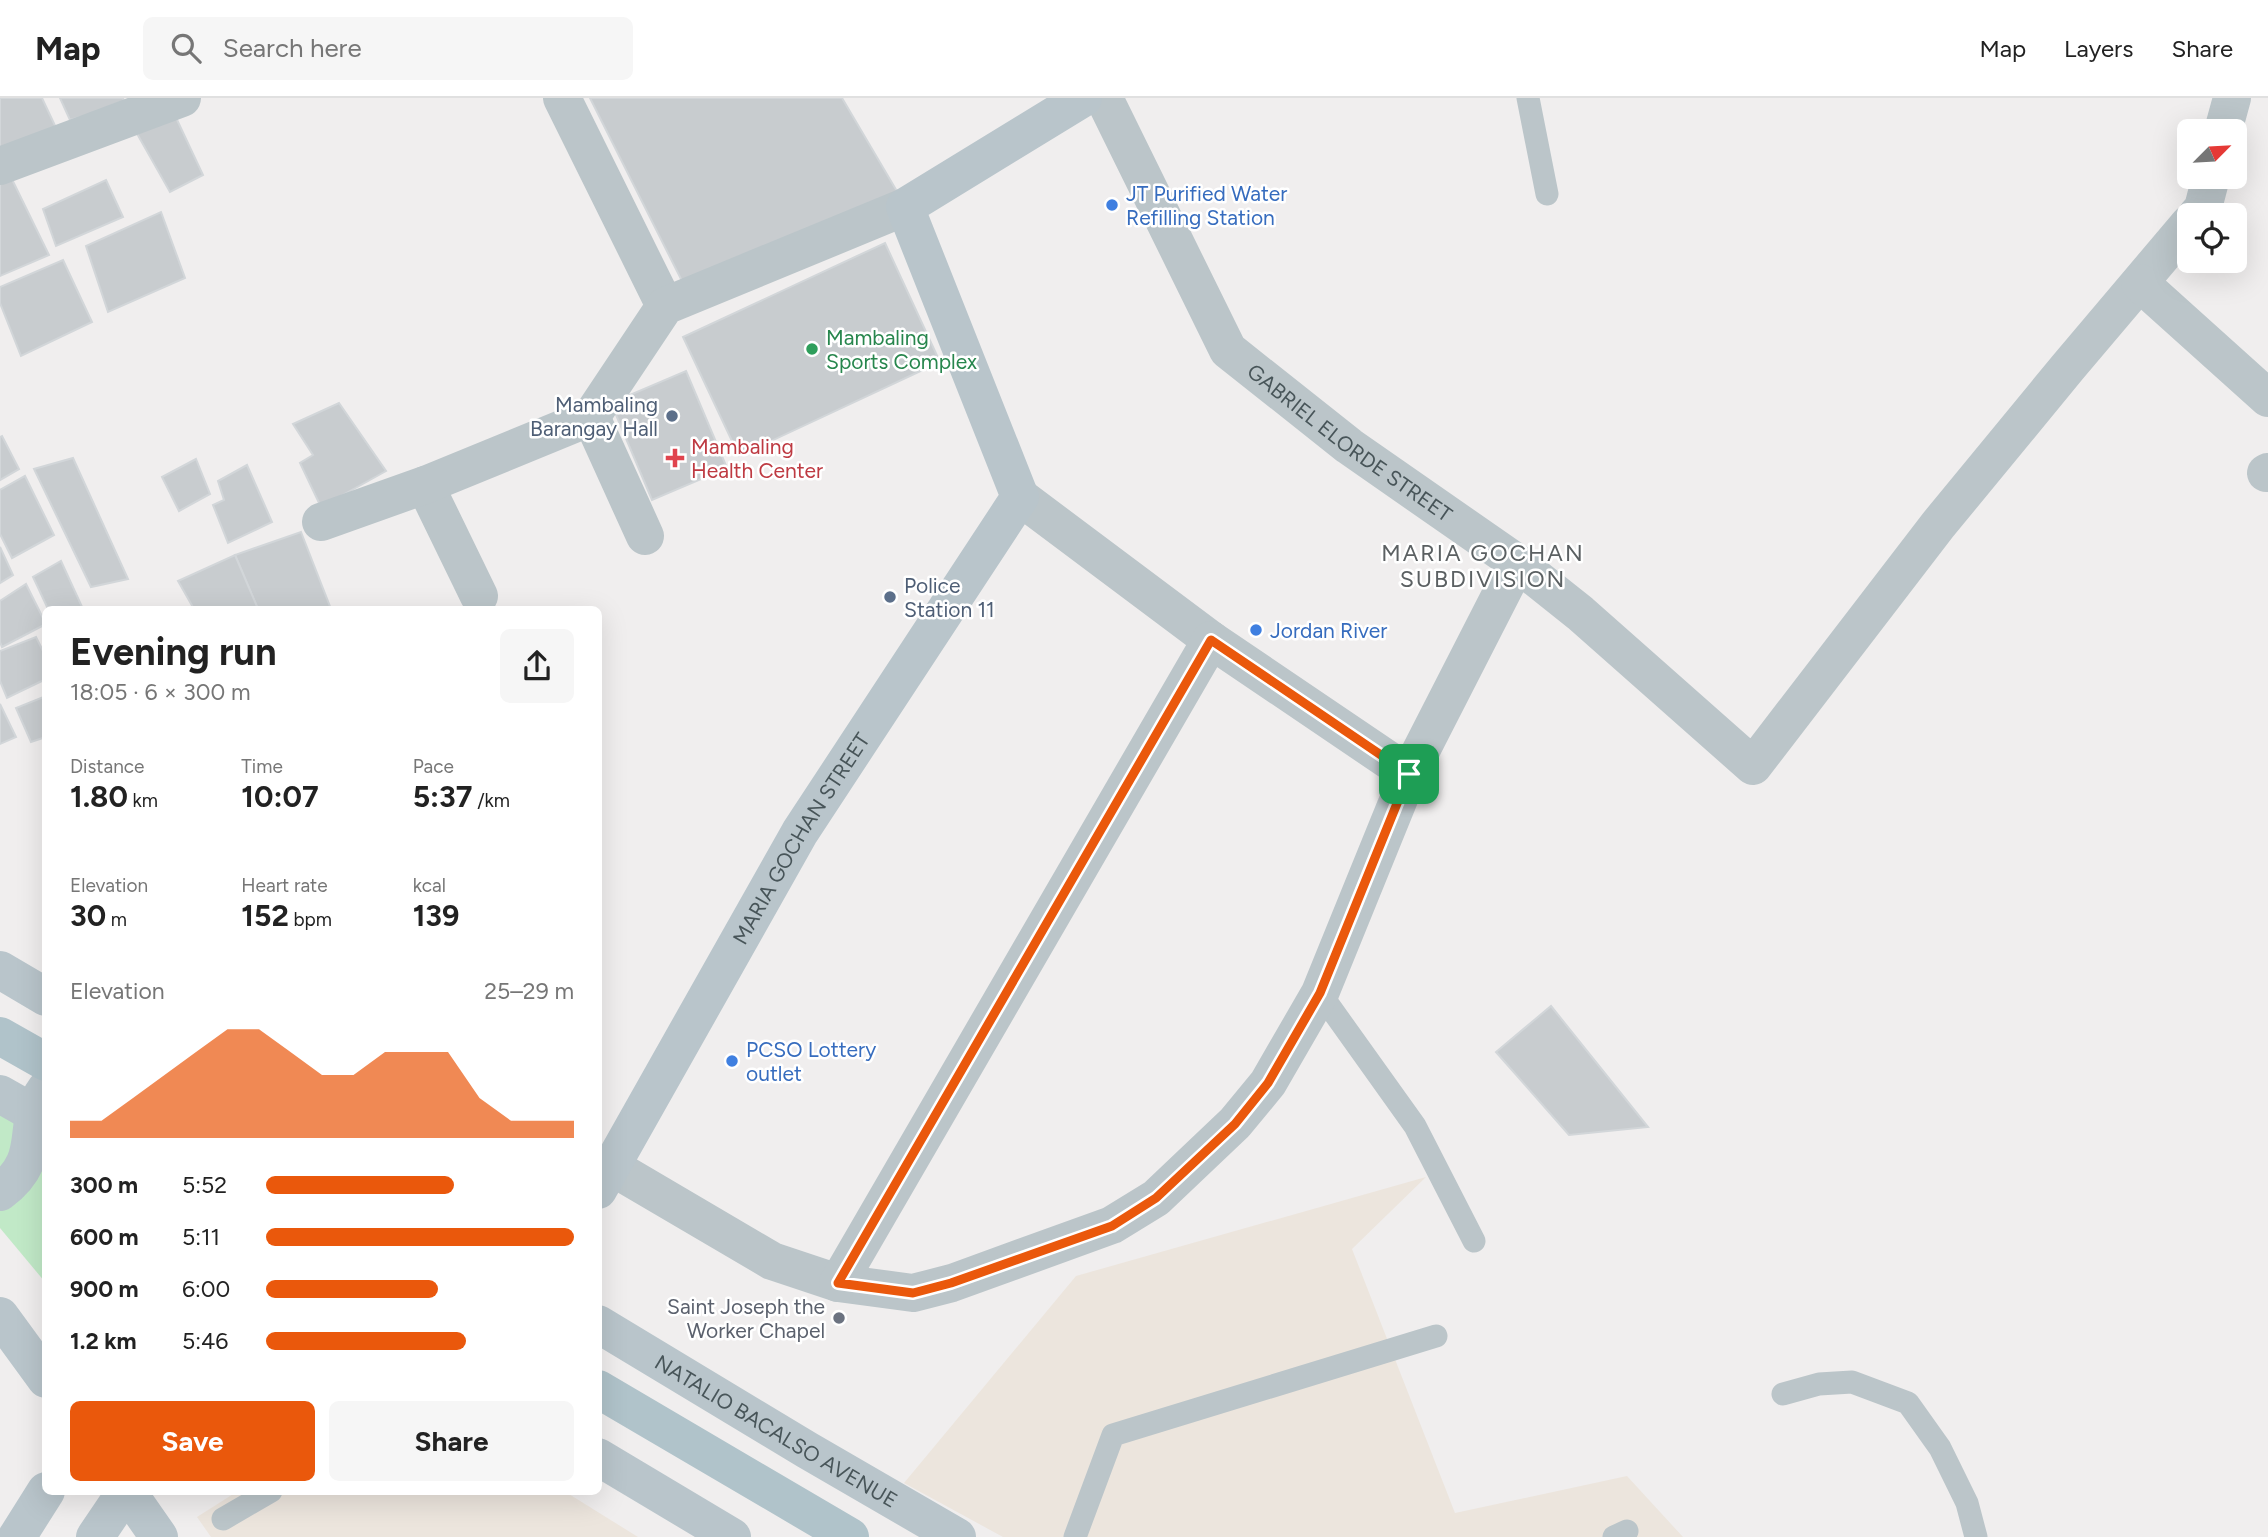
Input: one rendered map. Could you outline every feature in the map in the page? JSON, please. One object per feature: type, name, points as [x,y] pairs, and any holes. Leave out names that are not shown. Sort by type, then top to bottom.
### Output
[{"type":"main road","points":[[0,1036],[42,1060]]},
{"type":"main road","points":[[602,1391],[850,1537]]},
{"type":"street","points":[[0,166],[182,98]]},
{"type":"street","points":[[562,98],[665,306]]},
{"type":"street","points":[[321,522],[425,485],[591,417],[665,306],[905,207],[1083,98]]},
{"type":"street","name":"GABRIEL ELORDE STREET","points":[[1104,98],[1228,350],[1349,446],[1517,563],[1580,613],[1753,766],[1938,525],[2140,283]]},
{"type":"street","points":[[2226,119],[2232,98]]},
{"type":"street","points":[[905,207],[1020,497],[1211,640],[1409,774]]},
{"type":"street","points":[[2177,239],[2140,283],[2268,398]]},
{"type":"street","points":[[591,417],[645,536]]},
{"type":"street","points":[[425,485],[479,596]]},
{"type":"street","name":"MARIA GOCHAN STREET","points":[[605,1179],[800,832],[1020,497]]},
{"type":"street","points":[[605,1179],[772,1261],[838,1283],[913,1293],[951,1283],[1112,1226],[1156,1198],[1235,1124],[1268,1083],[1320,993],[1409,774],[1517,563]]},
{"type":"street","points":[[838,1283],[1211,640]]},
{"type":"street","points":[[0,970],[42,995]]},
{"type":"street","points":[[0,1094],[42,1108],[28,1158],[17,1177],[0,1192]]},
{"type":"street","points":[[0,1316],[42,1374]]},
{"type":"street","name":"NATALIO BACALSO AVENUE","points":[[602,1326],[957,1537]]},
{"type":"street","points":[[602,1459],[732,1537]]},
{"type":"street","points":[[17,1537],[43,1495]]},
{"type":"street","points":[[95,1537],[124,1495]]},
{"type":"street","points":[[130,1495],[159,1537]]},
{"type":"lane","points":[[1528,98],[1546,194]]},
{"type":"lane","points":[[1320,993],[1415,1126],[1474,1241]]},
{"type":"lane","points":[[1076,1537],[1113,1435],[1436,1336]]},
{"type":"lane","points":[[1783,1395],[1819,1384],[1852,1382],[1908,1403],[1940,1448],[1967,1503],[1976,1537]]},
{"type":"lane","points":[[223,1519],[264,1495]]},
{"type":"shaded area","points":[[1426,1177],[1352,1249],[1455,1513],[1627,1476],[1683,1537],[1003,1537],[904,1483],[1076,1276]]},
{"type":"shaded area","points":[[232,1495],[570,1495],[638,1537],[211,1537],[197,1517]]},
{"type":"green space","points":[[0,1112],[42,1137],[42,1278],[0,1228]]},
{"type":"building","points":[[0,98],[42,98],[58,132],[0,153]]},
{"type":"building","points":[[60,98],[123,98],[125,104],[70,120]]},
{"type":"building","points":[[590,98],[842,98],[898,193],[687,291]]},
{"type":"building","points":[[171,107],[203,175],[170,192],[131,123]]},
{"type":"building","points":[[6,167],[49,255],[0,276],[0,170]]},
{"type":"building","points":[[106,180],[123,217],[56,246],[43,209]]},
{"type":"building","points":[[161,212],[185,278],[108,312],[86,246]]},
{"type":"building","name":"Mambaling Sports Complex","points":[[885,243],[940,362],[739,456],[683,337]]},
{"type":"building","points":[[63,260],[92,322],[21,356],[0,303],[0,287]]},
{"type":"building","points":[[686,371],[727,468],[652,500],[611,403]]},
{"type":"building","points":[[339,403],[386,471],[321,507],[300,463],[313,455],[293,424]]},
{"type":"building","points":[[2,436],[19,469],[0,480],[0,437]]},
{"type":"building","points":[[73,458],[128,579],[91,587],[34,469]]},
{"type":"building","points":[[196,459],[210,494],[179,511],[162,477]]},
{"type":"building","points":[[247,465],[272,522],[228,543],[213,505],[224,500],[218,481]]},
{"type":"building","points":[[25,476],[54,535],[12,558],[0,534],[0,490]]},
{"type":"building","points":[[301,532],[330,606],[257,606],[235,555]]},
{"type":"building","points":[[0,547],[13,575],[0,583]]},
{"type":"building","points":[[235,555],[257,606],[192,606],[178,581]]},
{"type":"building","points":[[61,561],[82,606],[47,606],[33,577]]},
{"type":"building","points":[[26,584],[42,616],[42,626],[2,647],[0,601]]},
{"type":"building","points":[[36,637],[42,649],[42,681],[7,698],[0,681],[0,651]]},
{"type":"building","points":[[42,698],[42,738],[31,742],[16,708]]},
{"type":"building","points":[[0,704],[16,737],[0,744]]},
{"type":"building","points":[[1551,1006],[1648,1127],[1569,1135],[1496,1052]]},
{"type":"place","name":"JT Purified Water Refilling Station","points":[[1112,205]]},
{"type":"place","name":"Mambaling Sports Complex","points":[[812,349]]},
{"type":"place","name":"Mambaling Barangay Hall","points":[[672,416]]},
{"type":"place","name":"Mambaling Health Center","points":[[675,458]]},
{"type":"place","name":"Police Station 11","points":[[890,597]]},
{"type":"place","name":"Jordan River","points":[[1256,630]]},
{"type":"place","name":"PCSO Lottery outlet","points":[[732,1061]]},
{"type":"place","name":"Saint Joseph the Worker Chapel","points":[[839,1318]]},
{"type":"district","name":"MARIA GOCHAN SUBDIVISION","points":[[1483,566]]},
{"type":"route","points":[[1211,640],[1409,774],[1320,993],[1268,1083],[1235,1124],[1156,1198],[1112,1226],[951,1283],[913,1293],[838,1283],[1211,640]]}]
